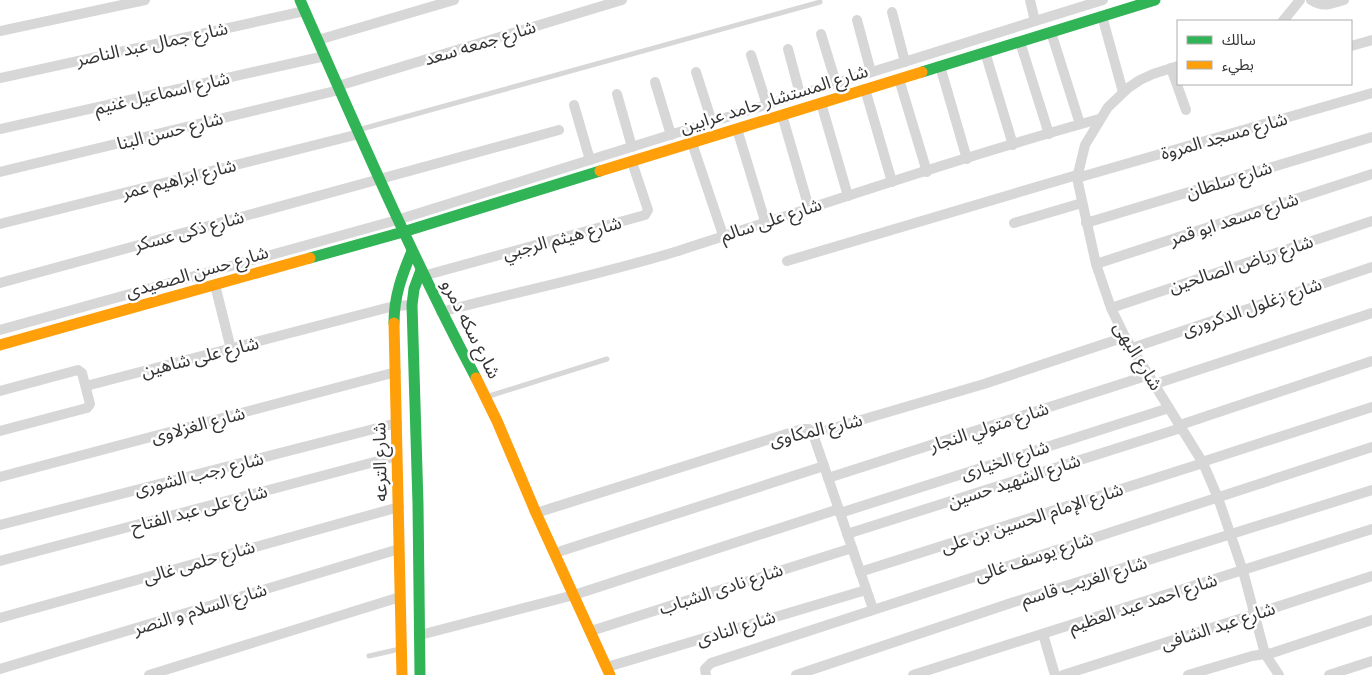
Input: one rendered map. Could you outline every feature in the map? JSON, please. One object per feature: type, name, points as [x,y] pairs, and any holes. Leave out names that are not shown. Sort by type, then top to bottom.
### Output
[{"type":"main road","name":"شارع المستشار حامد عرابين","points":[[403,232],[1155,0]]},
{"type":"main road","name":"شارع سكه دمرو","points":[[302,5],[397,220],[441,312],[485,397],[608,671]]},
{"type":"main road","name":"شارع حسن الصعيدى","points":[[0,345],[403,232]]},
{"type":"main road","name":"شارع الترعه","points":[[402,675],[394,306],[400,280],[412,251]]},
{"type":"main road","name":"شارع الترعه","points":[[420,675],[412,305],[414,289],[422,273]]},
{"type":"street","points":[[0,31],[145,0]]},
{"type":"street","points":[[318,40],[454,0]]},
{"type":"street","name":"شارع جمعه سعد","points":[[339,88],[622,0]]},
{"type":"street","points":[[1030,0],[1035,21]]},
{"type":"street","name":"شارع المستشار حامد عرابين","points":[[397,220],[1103,0]]},
{"type":"street","points":[[1284,20],[1300,0]]},
{"type":"street","points":[[1311,0],[1319,5],[1329,5],[1344,0]]},
{"type":"street","name":"شارع جمال عبد الناصر","points":[[0,78],[302,5]]},
{"type":"street","points":[[892,12],[905,62]]},
{"type":"street","points":[[1102,16],[1123,92]]},
{"type":"street","points":[[857,20],[871,72]]},
{"type":"street","points":[[1051,32],[1080,124]]},
{"type":"street","points":[[821,34],[836,83]]},
{"type":"street","points":[[1352,46],[1372,40]]},
{"type":"street","points":[[1020,42],[1049,134]]},
{"type":"street","points":[[788,49],[800,94]]},
{"type":"street","points":[[985,52],[1013,145]]},
{"type":"street","name":"شارع اسماعيل غنيم","points":[[0,129],[325,56]]},
{"type":"street","points":[[751,56],[767,105]]},
{"type":"street","points":[[940,66],[966,159]]},
{"type":"street","name":"شارع البهى","points":[[1175,67],[1152,74],[1123,92],[1108,108],[1099,119],[1085,145],[1077,176],[1096,264],[1111,308],[1132,348],[1202,463],[1218,498],[1243,571],[1265,654],[1279,675]]},
{"type":"street","points":[[696,72],[712,122]]},
{"type":"street","points":[[899,79],[927,172]]},
{"type":"street","points":[[655,82],[671,134]]},
{"type":"street","points":[[1180,85],[1186,110]]},
{"type":"street","name":"شارع حسن البنا","points":[[0,172],[339,88]]},
{"type":"street","points":[[865,90],[892,182]]},
{"type":"street","name":"شارع مسجد المروة","points":[[787,261],[1077,176],[1372,93]]},
{"type":"street","points":[[617,94],[632,147]]},
{"type":"street","points":[[821,103],[848,196]]},
{"type":"street","points":[[574,105],[590,160]]},
{"type":"street","points":[[782,115],[809,208]]},
{"type":"street","name":"شارع على سالم","points":[[441,312],[522,291],[586,278],[1099,119]]},
{"type":"street","points":[[737,129],[765,221]]},
{"type":"street","name":"شارع ذكى عسكر","points":[[0,283],[559,130]]},
{"type":"street","name":"شارع ابراهيم عمر","points":[[0,224],[358,132]]},
{"type":"street","name":"شارع سلطان","points":[[1086,223],[1372,137]]},
{"type":"street","points":[[692,143],[723,235]]},
{"type":"street","name":"شارع هيثم الرجبي","points":[[422,273],[646,214],[648,210],[632,162]]},
{"type":"street","name":"شارع مسعد ابو قمر","points":[[1096,264],[1372,174]]},
{"type":"street","points":[[1014,223],[1082,203]]},
{"type":"street","name":"شارع حسن الصعيدى","points":[[0,330],[397,220]]},
{"type":"street","name":"شارع رياض الصالحين","points":[[1111,308],[1372,221]]},
{"type":"street","points":[[230,267],[233,280]]},
{"type":"street","name":"شارع زغلول الدكرورى","points":[[1132,348],[1372,267]]},
{"type":"street","points":[[216,285],[231,349]]},
{"type":"street","name":"شارع على شاهين","points":[[86,386],[394,306],[412,305]]},
{"type":"street","points":[[1155,384],[1372,313]]},
{"type":"street","name":"شارع المكاوى","points":[[536,513],[802,429],[809,429],[813,434],[984,384],[1126,337]]},
{"type":"street","name":"شارع الشهيد حسين","points":[[847,534],[1181,427],[1372,362]]},
{"type":"street","points":[[0,391],[78,370],[82,373],[90,404],[87,408],[0,432]]},
{"type":"street","name":"شارع الغزلاوى","points":[[0,477],[396,372]]},
{"type":"street","name":"شارع متولي النجار","points":[[828,478],[1149,375]]},
{"type":"street","name":"شارع الإمام الحسين بن على","points":[[860,572],[1372,407]]},
{"type":"street","name":"شارع الخيارى","points":[[420,635],[574,595],[1170,408]]},
{"type":"street","name":"شارع رجب الشورى","points":[[0,525],[397,423]]},
{"type":"street","points":[[813,434],[873,609]]},
{"type":"street","name":"شارع يوسف غالى","points":[[706,675],[705,669],[711,663],[1372,447]]},
{"type":"street","name":"شارع على عبد الفتاح","points":[[0,561],[398,456]]},
{"type":"street","points":[[555,553],[824,466]]},
{"type":"street","name":"شارع الغريب قاسم","points":[[796,675],[976,615],[1372,490]]},
{"type":"street","name":"شارع حلمى غالى","points":[[0,618],[399,507]]},
{"type":"street","name":"شارع احمد عبد العظيم","points":[[913,675],[1372,529]]},
{"type":"street","name":"شارع نادى الشباب","points":[[591,631],[852,548]]},
{"type":"street","name":"شارع السلام و النصر","points":[[0,669],[399,549]]},
{"type":"street","name":"شارع عبد الشافى","points":[[1063,675],[1372,576]]},
{"type":"street","name":"شارع النادى","points":[[608,671],[866,590]]},
{"type":"street","points":[[149,675],[400,597]]},
{"type":"street","points":[[1188,675],[1265,654],[1372,620]]},
{"type":"street","points":[[1043,634],[1055,675]]},
{"type":"street","points":[[1329,675],[1372,661]]},
{"type":"lane","points":[[358,132],[820,2]]},
{"type":"lane","points":[[485,397],[607,359]]},
{"type":"lane","points":[[369,656],[401,649]]},
{"type":"traffic: fast","points":[[300,0],[407,238],[476,378]]},
{"type":"traffic: fast","points":[[922,72],[1155,0]]},
{"type":"traffic: fast","points":[[310,258],[403,232],[600,171]]},
{"type":"traffic: fast","points":[[394,323],[395,304],[399,286],[412,251]]},
{"type":"traffic: fast","points":[[420,675],[418,504],[412,305],[414,289],[421,270]]},
{"type":"traffic: slow","points":[[600,171],[922,72]]},
{"type":"traffic: slow","points":[[0,345],[310,258]]},
{"type":"traffic: slow","points":[[394,323],[402,675]]},
{"type":"traffic: slow","points":[[476,378],[610,675]]}]
